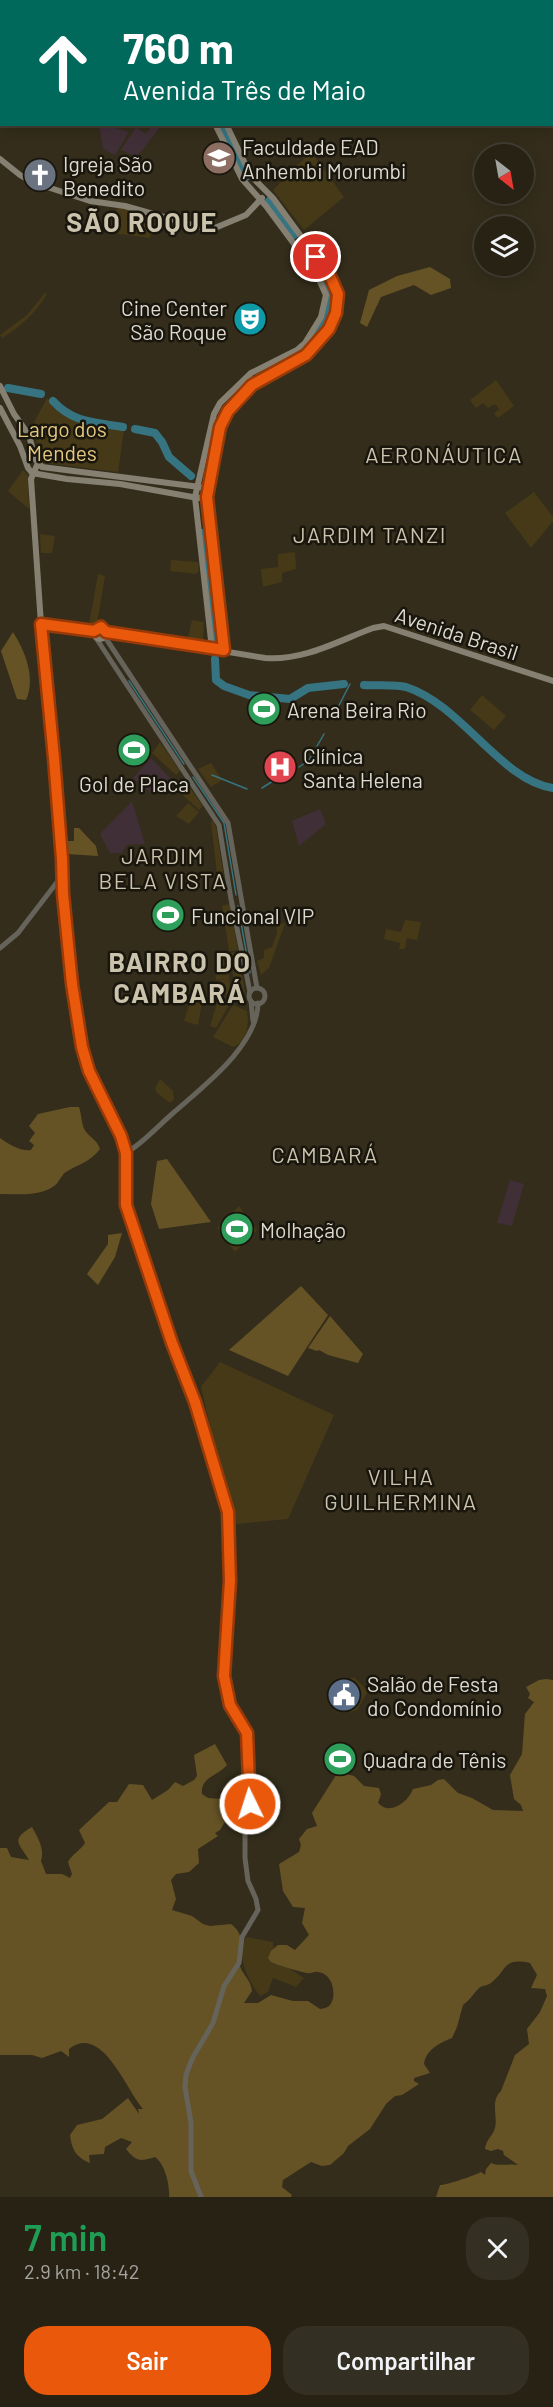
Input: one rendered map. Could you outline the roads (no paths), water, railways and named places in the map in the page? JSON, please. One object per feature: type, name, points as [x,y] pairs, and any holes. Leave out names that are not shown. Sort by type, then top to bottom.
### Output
[{"type":"main road","points":[[212,649],[195,497],[214,414],[220,403],[251,373],[301,347],[316,327],[325,305],[323,285],[317,275],[238,173],[216,126]]},
{"type":"main road","points":[[224,650],[207,508],[209,478],[220,427],[228,411],[252,385],[309,353],[324,337],[336,313],[338,294],[330,276],[267,193],[251,176],[227,126]]},
{"type":"main road","points":[[0,159],[32,182],[90,201],[125,206],[210,230],[246,215],[267,193]]},
{"type":"main road","points":[[0,387],[14,414],[25,427],[31,439],[34,457],[43,468],[196,487],[207,494]]},
{"type":"main road","points":[[0,408],[32,473],[67,480],[120,484],[195,497],[207,494]]},
{"type":"main road","points":[[14,433],[25,427]]},
{"type":"main road","points":[[38,463],[32,473],[41,624],[95,634],[100,639],[105,634],[101,627],[95,634]]},
{"type":"main road","points":[[199,476],[203,479],[209,478]]},
{"type":"main road","points":[[195,508],[201,506],[207,508]]},
{"type":"main road","name":"Avenida Brasil","points":[[105,634],[276,659],[298,657],[373,628],[384,626],[553,681]]},
{"type":"street","points":[[41,624],[62,859],[61,877],[72,984],[82,1047],[89,1071],[121,1136],[126,1153],[126,1205],[195,1402],[229,1519],[229,1600],[224,1676],[230,1705],[247,1733],[250,1804],[244,1858],[258,1905],[256,1916],[242,1937],[239,1963],[224,1986],[213,2023],[192,2059],[186,2075],[185,2087],[191,2123],[191,2172],[200,2196]]},
{"type":"street","points":[[95,634],[219,825],[250,992],[253,1022]]},
{"type":"street","points":[[105,634],[228,823],[257,988]]},
{"type":"street","points":[[118,672],[125,667]]},
{"type":"street","points":[[0,948],[18,933],[61,877]]},
{"type":"street","points":[[54,886],[59,884],[63,894]]},
{"type":"street","points":[[250,992],[257,988]]},
{"type":"street","points":[[126,1153],[211,1082],[238,1050],[253,1022],[258,1003],[265,996],[263,991],[257,988]]},
{"type":"street","points":[[251,1001],[258,1003]]},
{"type":"waterway","points":[[221,126],[246,177]]},
{"type":"waterway","points":[[269,201],[294,235]]},
{"type":"waterway","points":[[302,245],[321,273],[330,296],[325,319],[304,347]]},
{"type":"waterway","points":[[8,388],[41,394]]},
{"type":"waterway","points":[[53,401],[68,414],[77,418],[123,427]]},
{"type":"waterway","points":[[135,429],[155,433],[169,457],[191,476]]},
{"type":"waterway","points":[[202,533],[215,642]]},
{"type":"waterway","points":[[215,659],[216,680],[224,686],[249,695],[290,699],[308,688],[344,684]]},
{"type":"waterway","points":[[129,681],[184,764]]},
{"type":"waterway","points":[[335,713],[350,684]]},
{"type":"waterway","points":[[364,685],[401,686],[426,696],[445,709],[516,771],[534,782],[553,788]]},
{"type":"waterway","points":[[299,767],[309,760],[324,734]]},
{"type":"waterway","points":[[262,788],[290,770]]},
{"type":"waterway","points":[[212,775],[247,789]]},
{"type":"waterway","points":[[193,777],[224,823],[236,895]]},
{"type":"waterway","points":[[238,906],[250,973]]},
{"type":"place","name":"Faculdade EAD Anhembi Morumbi","points":[[219,158]]},
{"type":"place","name":"Igreja São Benedito","points":[[40,175]]},
{"type":"place","name":"Cine Center São Roque","points":[[250,319]]},
{"type":"place","name":"Arena Beira Rio","points":[[264,709]]},
{"type":"place","name":"Gol de Placa","points":[[134,750]]},
{"type":"place","name":"Clínica Santa Helena","points":[[280,767]]},
{"type":"place","name":"Funcional VIP","points":[[168,915]]},
{"type":"place","name":"Molhação","points":[[237,1229]]},
{"type":"place","name":"Salão de Festa do Condomínio","points":[[344,1695]]},
{"type":"place","name":"Quadra de Tênis","points":[[340,1759]]},
{"type":"district","name":"SÃO ROQUE","points":[[142,221]]},
{"type":"district","name":"AERONÁUTICA","points":[[444,454]]},
{"type":"district","name":"JARDIM TANZI","points":[[370,534]]},
{"type":"district","name":"JARDIM BELA VISTA","points":[[163,868]]},
{"type":"district","name":"BAIRRO DO CAMBARÁ","points":[[180,976]]},
{"type":"district","name":"CAMBARÁ","points":[[325,1154]]},
{"type":"district","name":"VILHA GUILHERMINA","points":[[401,1488]]},
{"type":"park label","name":"Largo dos Mendes","points":[[62,440]]}]
